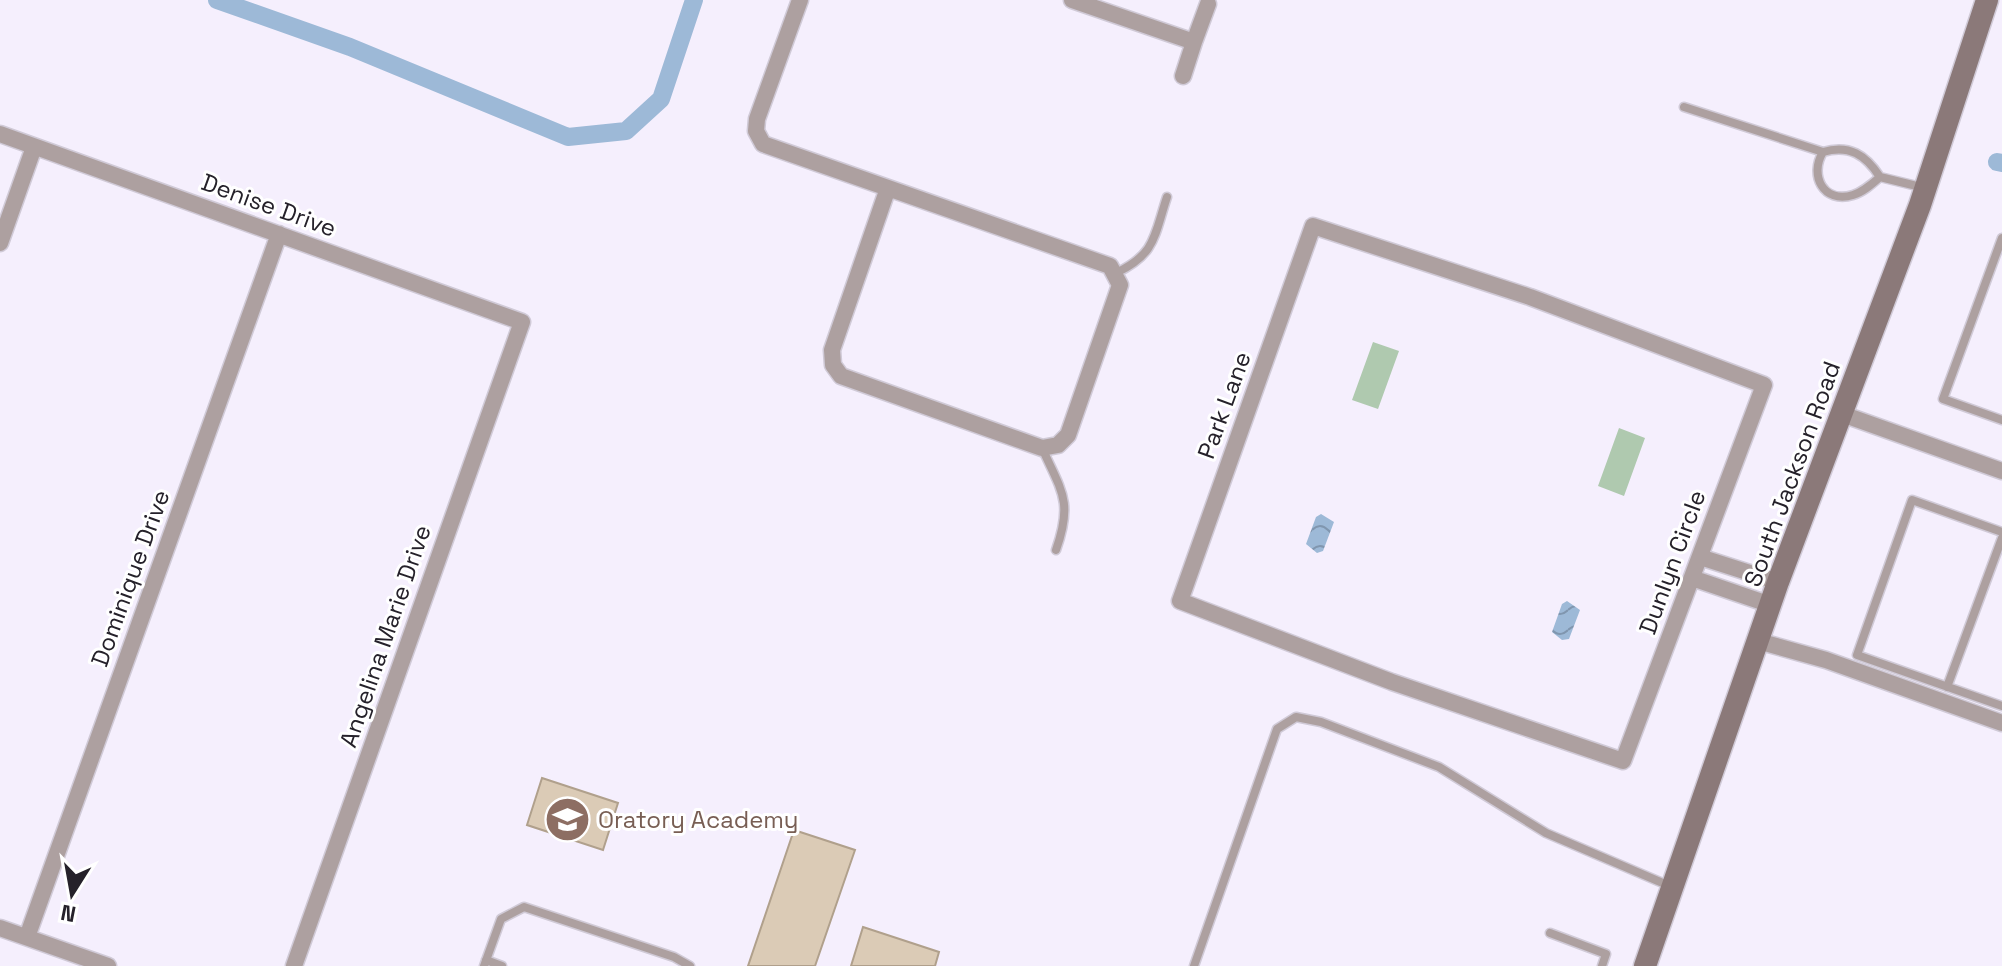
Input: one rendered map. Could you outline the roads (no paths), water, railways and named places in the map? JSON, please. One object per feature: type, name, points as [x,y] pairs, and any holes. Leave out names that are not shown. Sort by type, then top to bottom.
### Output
[{"type":"main road","name":"South Jackson Road","points":[[1645,966],[1778,582],[1926,188],[1987,0]]},
{"type":"street","points":[[800,0],[756,131],[763,144],[1110,266],[1116,273],[1120,285],[1068,435],[1058,445],[1042,448],[841,376],[833,365],[832,350],[888,188]]},
{"type":"street","points":[[1072,0],[1194,42]]},
{"type":"street","points":[[1183,76],[1208,4]]},
{"type":"street","name":"Denise Drive","points":[[0,134],[522,322]]},
{"type":"street","points":[[0,243],[34,147]]},
{"type":"street","name":"Dunlyn Circle","points":[[1180,601],[1392,682],[1623,761],[1764,385],[1530,297],[1313,226]]},
{"type":"street","name":"Park Lane","points":[[1180,601],[1313,226]]},
{"type":"street","name":"Dominique Drive","points":[[27,937],[279,234]]},
{"type":"street","name":"Angelina Marie Drive","points":[[294,966],[522,322]]},
{"type":"street","points":[[1842,414],[2002,471]]},
{"type":"street","points":[[1700,557],[1778,582]]},
{"type":"street","points":[[1692,578],[1771,605]]},
{"type":"street","points":[[1758,641],[1826,660],[2002,723]]},
{"type":"street","points":[[0,928],[108,966]]},
{"type":"lane","points":[[1684,107],[1823,152],[1847,149],[1858,153],[1880,177],[1926,188]]},
{"type":"lane","points":[[1823,152],[1817,172],[1825,193],[1836,197],[1852,195],[1880,177]]},
{"type":"lane","points":[[1116,273],[1141,261],[1151,243],[1167,197]]},
{"type":"lane","points":[[2002,238],[1943,399],[2002,420]]},
{"type":"lane","points":[[1042,448],[1067,506],[1066,522],[1056,550]]},
{"type":"lane","points":[[2002,532],[1912,500],[1857,655],[2002,706]]},
{"type":"lane","points":[[1947,687],[2002,538]]},
{"type":"lane","points":[[1194,966],[1277,729],[1296,717],[1321,722],[1439,767],[1546,833],[1673,887]]},
{"type":"lane","points":[[502,966],[485,963],[501,919],[524,907],[674,957],[690,966]]},
{"type":"lane","points":[[1550,933],[1606,954],[1602,966]]},
{"type":"water","points":[[1321,514],[1334,522],[1323,551],[1317,553],[1306,544],[1316,517]]},
{"type":"water","points":[[1567,601],[1580,610],[1569,639],[1562,640],[1552,632],[1562,604]]},
{"type":"waterway","points":[[217,0],[350,47],[568,137],[626,131],[661,99],[694,0]]},
{"type":"waterway","points":[[1997,162],[2002,163]]},
{"type":"place","name":"Oratory Academy","points":[[567,819]]}]
